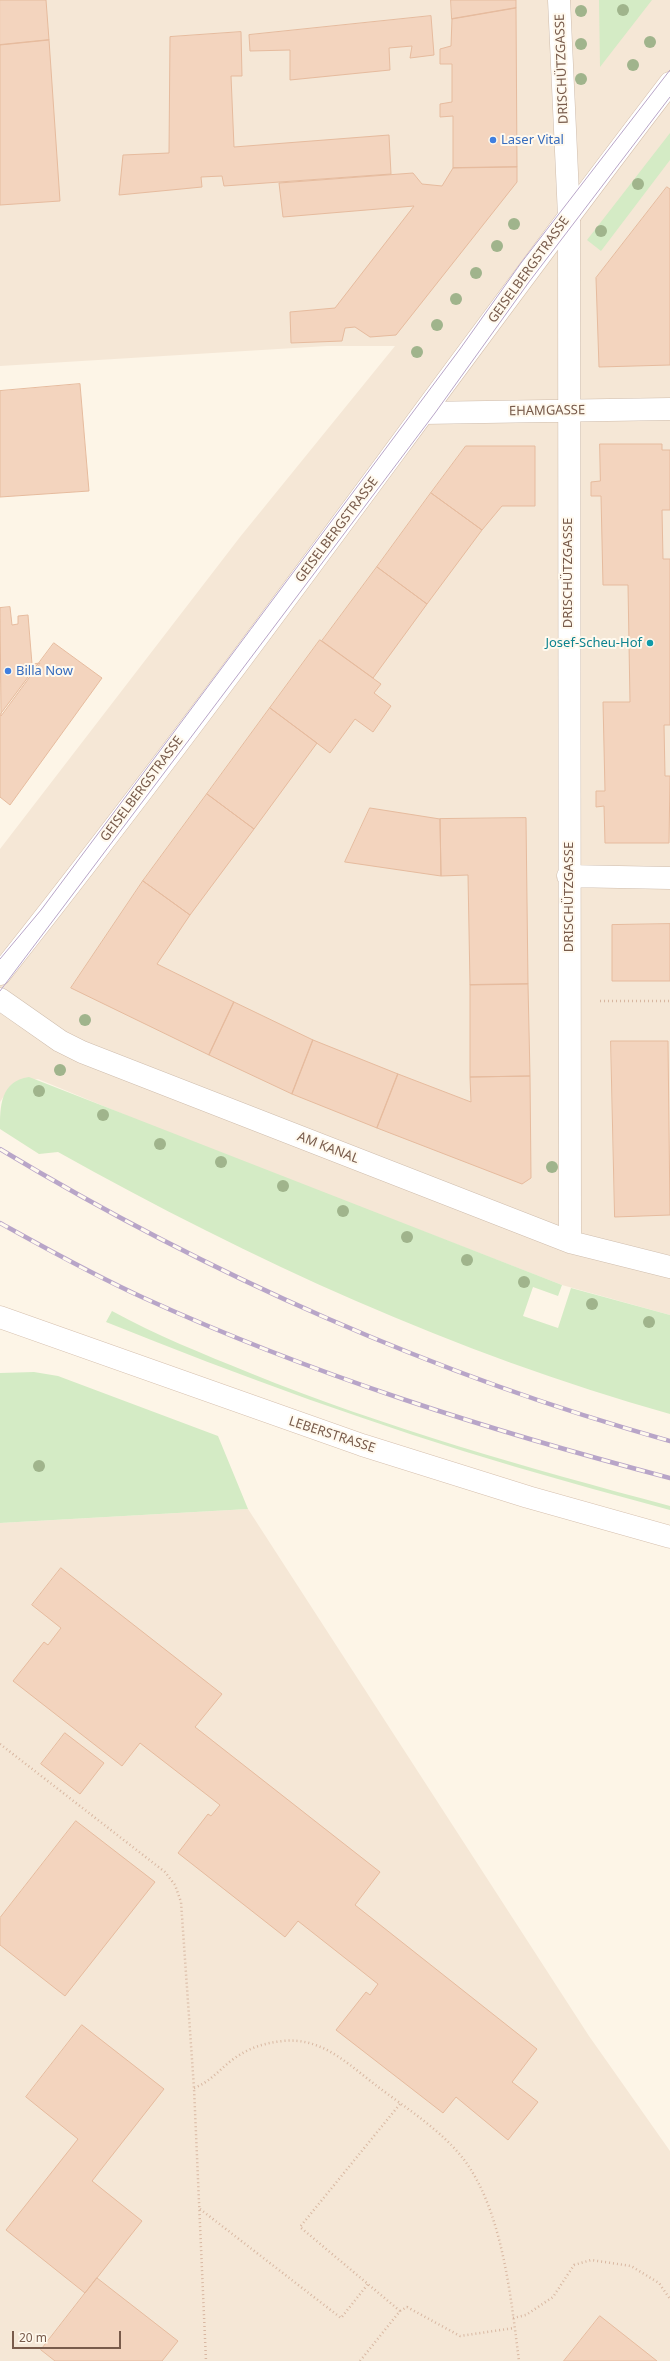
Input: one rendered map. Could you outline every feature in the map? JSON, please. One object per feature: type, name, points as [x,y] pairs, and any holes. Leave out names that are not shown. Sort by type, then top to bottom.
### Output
[{"type":"street","name":"DRISCHÜTZGASSE","points":[[559,0],[569,216],[568,876],[570,1242]]},
{"type":"street","name":"GEISELBERGSTRASSE","points":[[0,974],[424,413],[569,216],[670,83]]},
{"type":"street","name":"EHAMGASSE","points":[[424,413],[670,409]]},
{"type":"street","points":[[568,876],[670,878]]},
{"type":"street","name":"AM KANAL","points":[[0,999],[60,1041],[82,1052],[570,1242],[670,1267]]},
{"type":"street","name":"LEBERSTRASSE","points":[[0,1317],[362,1445],[528,1497],[670,1537]]},
{"type":"path","points":[[569,1001],[670,1001]]},
{"type":"path","points":[[0,1744],[165,1872],[175,1884],[181,1902],[194,2088],[206,2361]]},
{"type":"path","points":[[194,2088],[207,2083],[232,2060],[252,2048],[285,2041],[302,2042],[336,2054],[450,2145],[474,2175],[492,2217],[513,2318],[518,2361]]},
{"type":"path","points":[[400,2104],[300,2227],[400,2311]]},
{"type":"path","points":[[199,2209],[341,2318],[368,2284]]},
{"type":"path","points":[[513,2318],[526,2315],[552,2297],[574,2265],[591,2260],[631,2266],[659,2283],[670,2299]]},
{"type":"path","points":[[360,2361],[400,2311],[407,2307],[460,2336],[514,2328]]},
{"type":"shaded area","points":[[0,0],[670,0],[670,1315],[562,1285],[176,1136],[38,1079],[12,1084],[0,1102],[0,849],[240,537],[395,346],[327,346],[0,366]]},
{"type":"shaded area","points":[[248,1509],[589,2036],[670,2151],[670,2361],[0,2361],[0,1523]]},
{"type":"green space","points":[[599,0],[652,0],[600,67]]},
{"type":"green space","points":[[670,133],[670,160],[601,251],[587,240]]},
{"type":"green space","points":[[29,1077],[562,1285],[558,1296],[533,1287],[523,1316],[558,1328],[571,1288],[670,1315],[670,1414],[590,1390],[511,1363],[433,1333],[280,1267],[131,1192],[58,1152],[39,1154],[0,1129],[0,1112],[7,1089],[19,1079]]},
{"type":"green space","points":[[112,1311],[197,1351],[301,1393],[353,1412],[511,1462],[670,1506],[670,1510],[516,1467],[412,1435],[258,1381],[106,1322]]},
{"type":"green space","points":[[34,1372],[58,1376],[218,1436],[248,1509],[0,1523],[0,1373]]},
{"type":"building","points":[[0,0],[46,0],[49,40],[0,45]]},
{"type":"building","points":[[451,0],[516,0],[516,8],[452,19]]},
{"type":"building","points":[[516,8],[517,167],[453,168],[453,116],[440,117],[440,104],[452,102],[452,64],[440,64],[440,49],[451,46],[452,19]]},
{"type":"building","points":[[431,16],[434,55],[410,58],[412,46],[389,48],[390,70],[290,80],[290,50],[250,51],[249,35]]},
{"type":"building","points":[[241,32],[242,76],[231,76],[234,147],[389,135],[391,174],[224,186],[222,176],[201,177],[202,187],[119,195],[123,155],[169,153],[170,37]]},
{"type":"building","points":[[49,40],[60,201],[0,205],[0,45]]},
{"type":"building","points":[[517,167],[517,182],[396,335],[370,337],[355,327],[345,328],[342,341],[291,343],[290,312],[335,308],[414,206],[283,217],[279,183],[413,173],[422,184],[442,186],[453,168]]},
{"type":"building","points":[[667,187],[670,189],[670,365],[599,367],[596,278]]},
{"type":"building","points":[[80,384],[89,491],[0,497],[0,391]]},
{"type":"building","name":"Josef-Scheu-Hof","points":[[600,444],[662,444],[662,450],[670,450],[670,510],[662,510],[663,559],[670,559],[670,725],[664,725],[665,776],[670,776],[669,843],[605,843],[604,806],[596,807],[596,791],[605,791],[603,702],[630,702],[628,585],[603,585],[601,496],[591,496],[591,482],[600,481]]},
{"type":"building","points":[[466,446],[535,446],[535,506],[502,506],[482,530],[431,493]]},
{"type":"building","points":[[431,493],[482,530],[427,604],[377,567]]},
{"type":"building","points":[[377,567],[427,604],[373,678],[322,641]]},
{"type":"building","points":[[10,607],[12,625],[18,624],[18,616],[28,615],[32,664],[40,663],[1,716],[0,608]]},
{"type":"building","points":[[320,640],[381,684],[374,693],[391,706],[373,732],[355,719],[330,753],[270,708]]},
{"type":"building","points":[[54,643],[102,678],[10,805],[0,797],[0,715]]},
{"type":"building","points":[[270,708],[317,743],[254,829],[207,794]]},
{"type":"building","points":[[207,794],[254,829],[190,915],[143,881]]},
{"type":"building","points":[[370,808],[440,819],[441,876],[345,862]]},
{"type":"building","points":[[526,818],[528,984],[470,985],[468,875],[441,876],[440,819]]},
{"type":"building","points":[[143,881],[190,915],[157,964],[234,1002],[209,1055],[71,988]]},
{"type":"building","points":[[670,924],[670,981],[612,981],[612,925]]},
{"type":"building","points":[[528,984],[530,1076],[470,1077],[470,985]]},
{"type":"building","points":[[234,1002],[313,1040],[292,1094],[209,1055]]},
{"type":"building","points":[[313,1040],[398,1074],[377,1128],[292,1094]]},
{"type":"building","points":[[611,1041],[668,1041],[670,1215],[615,1217]]},
{"type":"building","points":[[398,1074],[471,1102],[470,1077],[530,1076],[531,1178],[522,1184],[377,1128]]},
{"type":"building","points":[[61,1568],[222,1694],[195,1727],[380,1872],[355,1905],[537,2049],[512,2082],[538,2102],[508,2140],[456,2097],[443,2113],[336,2030],[366,1992],[370,1995],[378,1984],[298,1921],[285,1937],[178,1853],[208,1814],[211,1816],[220,1805],[140,1743],[122,1766],[13,1681],[44,1642],[48,1645],[61,1628],[32,1605]]},
{"type":"building","points":[[65,1733],[104,1763],[80,1794],[41,1764]]},
{"type":"building","points":[[76,1821],[155,1882],[65,1996],[0,1945],[0,1918]]},
{"type":"building","points":[[82,2025],[164,2089],[92,2181],[142,2221],[85,2293],[6,2230],[78,2139],[26,2097]]},
{"type":"building","points":[[97,2278],[178,2341],[162,2361],[55,2361],[41,2350]]},
{"type":"building","points":[[600,2316],[657,2361],[564,2361]]},
{"type":"tram line","points":[[0,959],[41,910],[460,349],[521,263],[670,70]]},
{"type":"tram line","points":[[0,991],[435,413],[529,282],[670,97]]},
{"type":"railway","points":[[0,1149],[79,1195],[159,1238],[325,1318],[496,1386],[583,1415],[670,1441]]},
{"type":"railway","points":[[0,1223],[107,1281],[208,1326],[272,1352],[469,1421],[670,1478]]},
{"type":"place","name":"Laser Vital","points":[[493,140]]},
{"type":"place","name":"Josef-Scheu-Hof","points":[[650,643]]},
{"type":"place","name":"Billa Now","points":[[8,671]]}]
